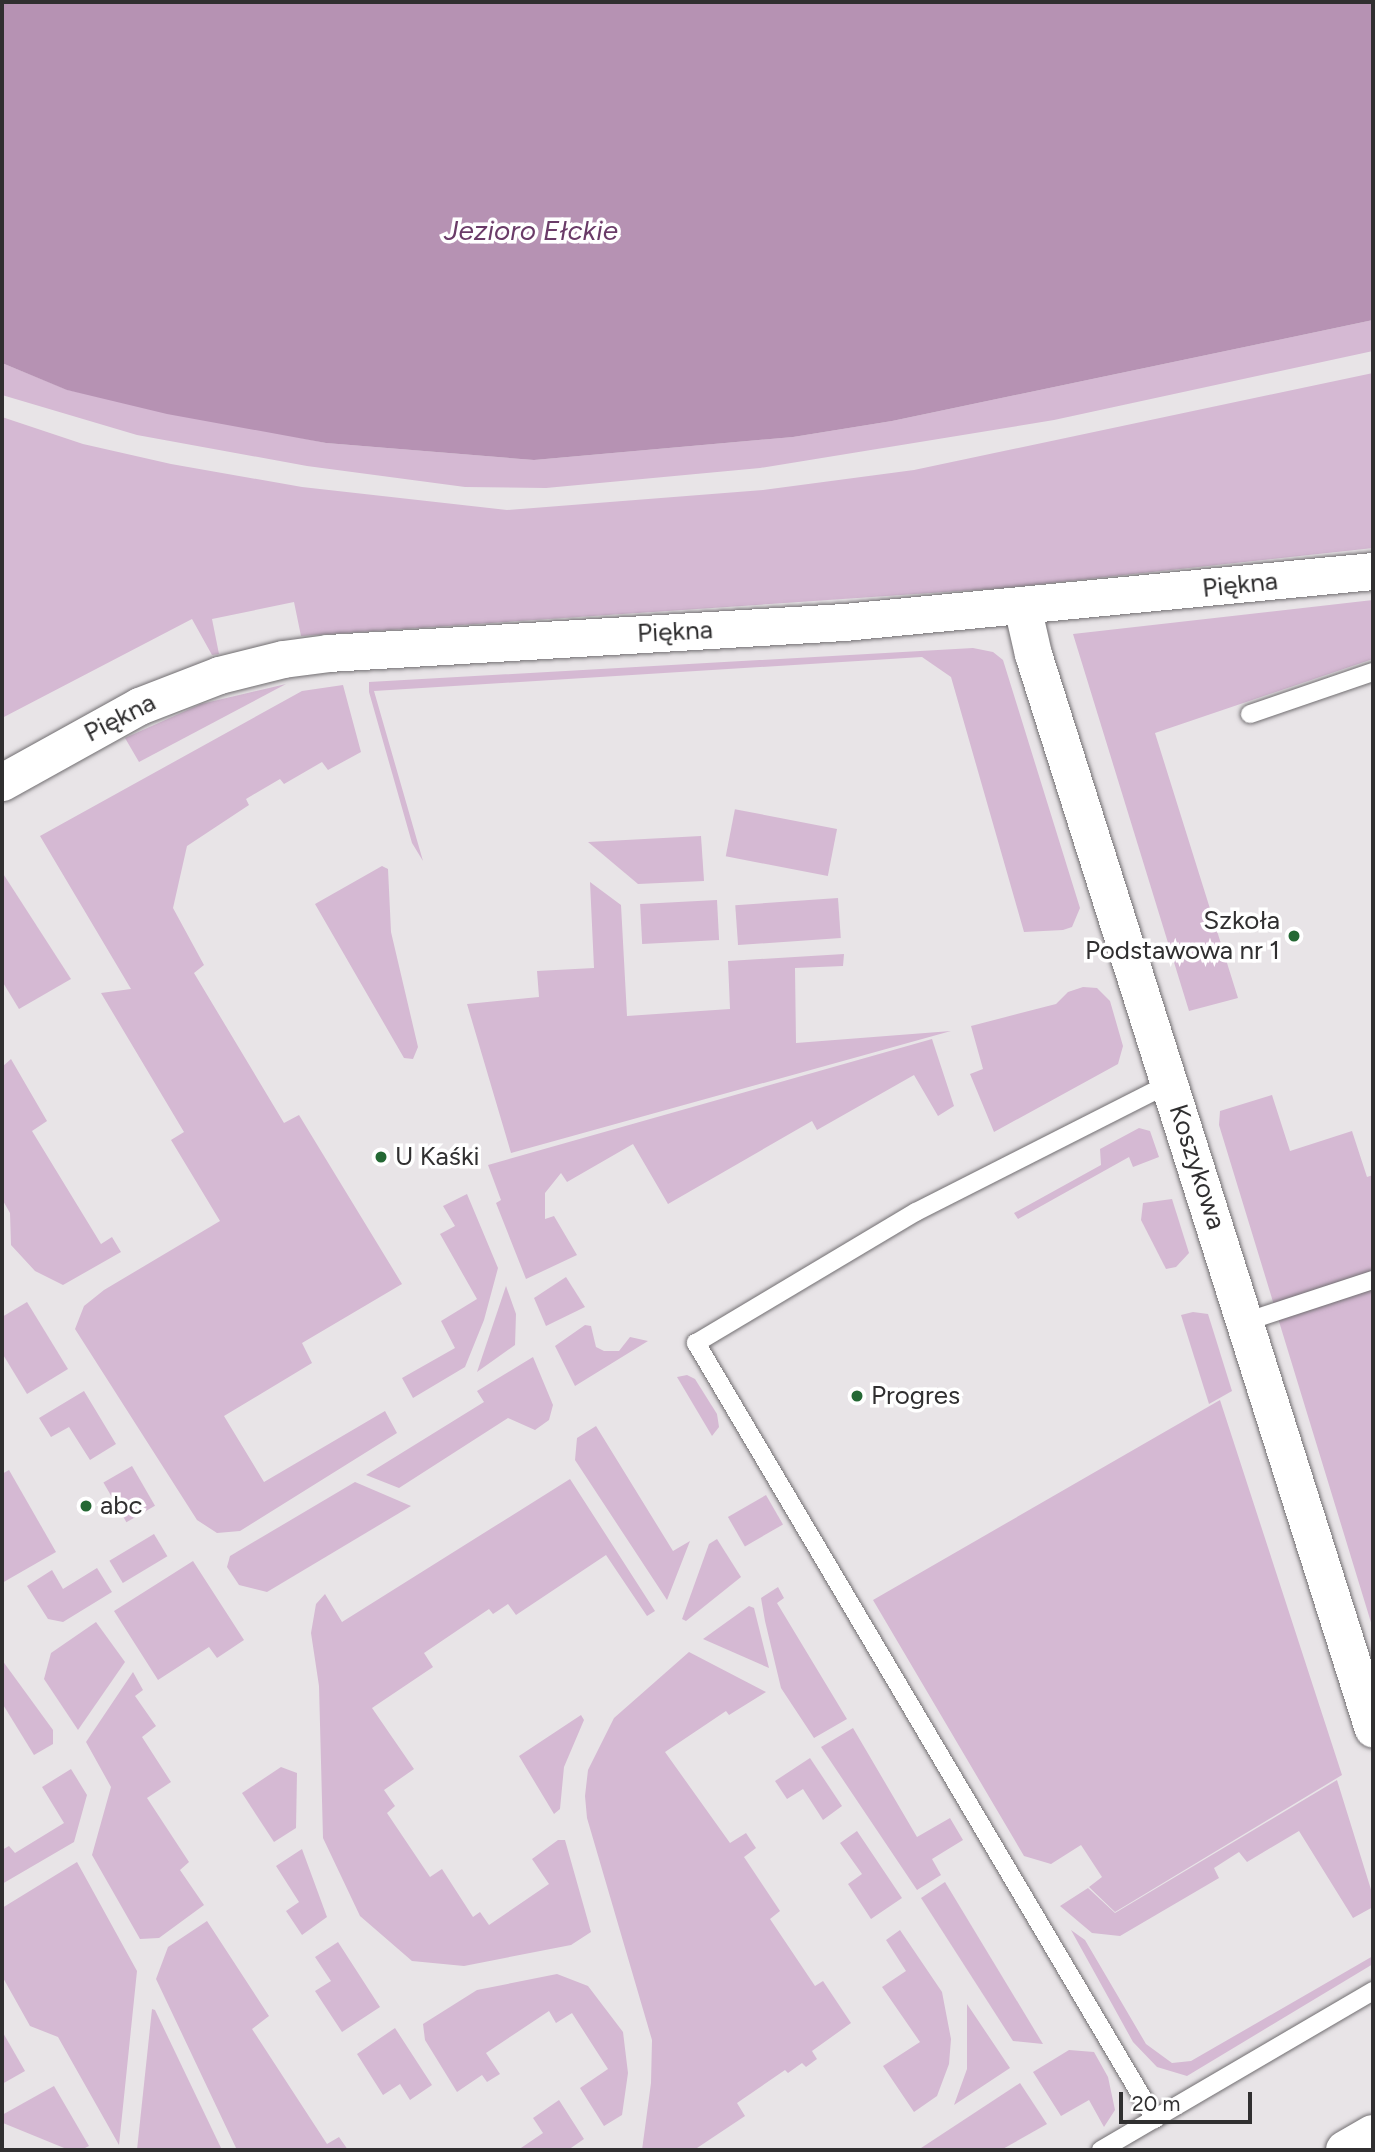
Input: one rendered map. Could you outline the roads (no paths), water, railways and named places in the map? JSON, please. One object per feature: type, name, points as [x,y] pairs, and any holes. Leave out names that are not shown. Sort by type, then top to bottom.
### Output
[{"type":"street","name":"Piękna","points":[[2,782],[139,706],[219,675],[272,661],[328,653],[844,622],[1373,571]]},
{"type":"street","name":"Koszykowa","points":[[1022,606],[1033,654],[1373,1729]]},
{"type":"street","points":[[1345,2150],[1373,2134]]},
{"type":"lane","points":[[1250,714],[1373,672]]},
{"type":"lane","points":[[1155,2119],[696,1343],[916,1212],[1170,1083]]},
{"type":"lane","points":[[1245,1322],[1373,1280]]},
{"type":"lane","points":[[1101,2150],[1373,1991]]},
{"type":"water","name":"Jezioro Ełckie","points":[[2,2],[1373,2],[1373,320],[892,421],[793,437],[534,460],[326,443],[167,414],[67,390],[2,363]]},
{"type":"place","name":"Szkoła Podstawowa nr 1","points":[[1294,936]]},
{"type":"place","name":"U Kaśki","points":[[381,1157]]},
{"type":"place","name":"Progres","points":[[857,1396]]},
{"type":"place","name":"abc","points":[[86,1506]]}]
